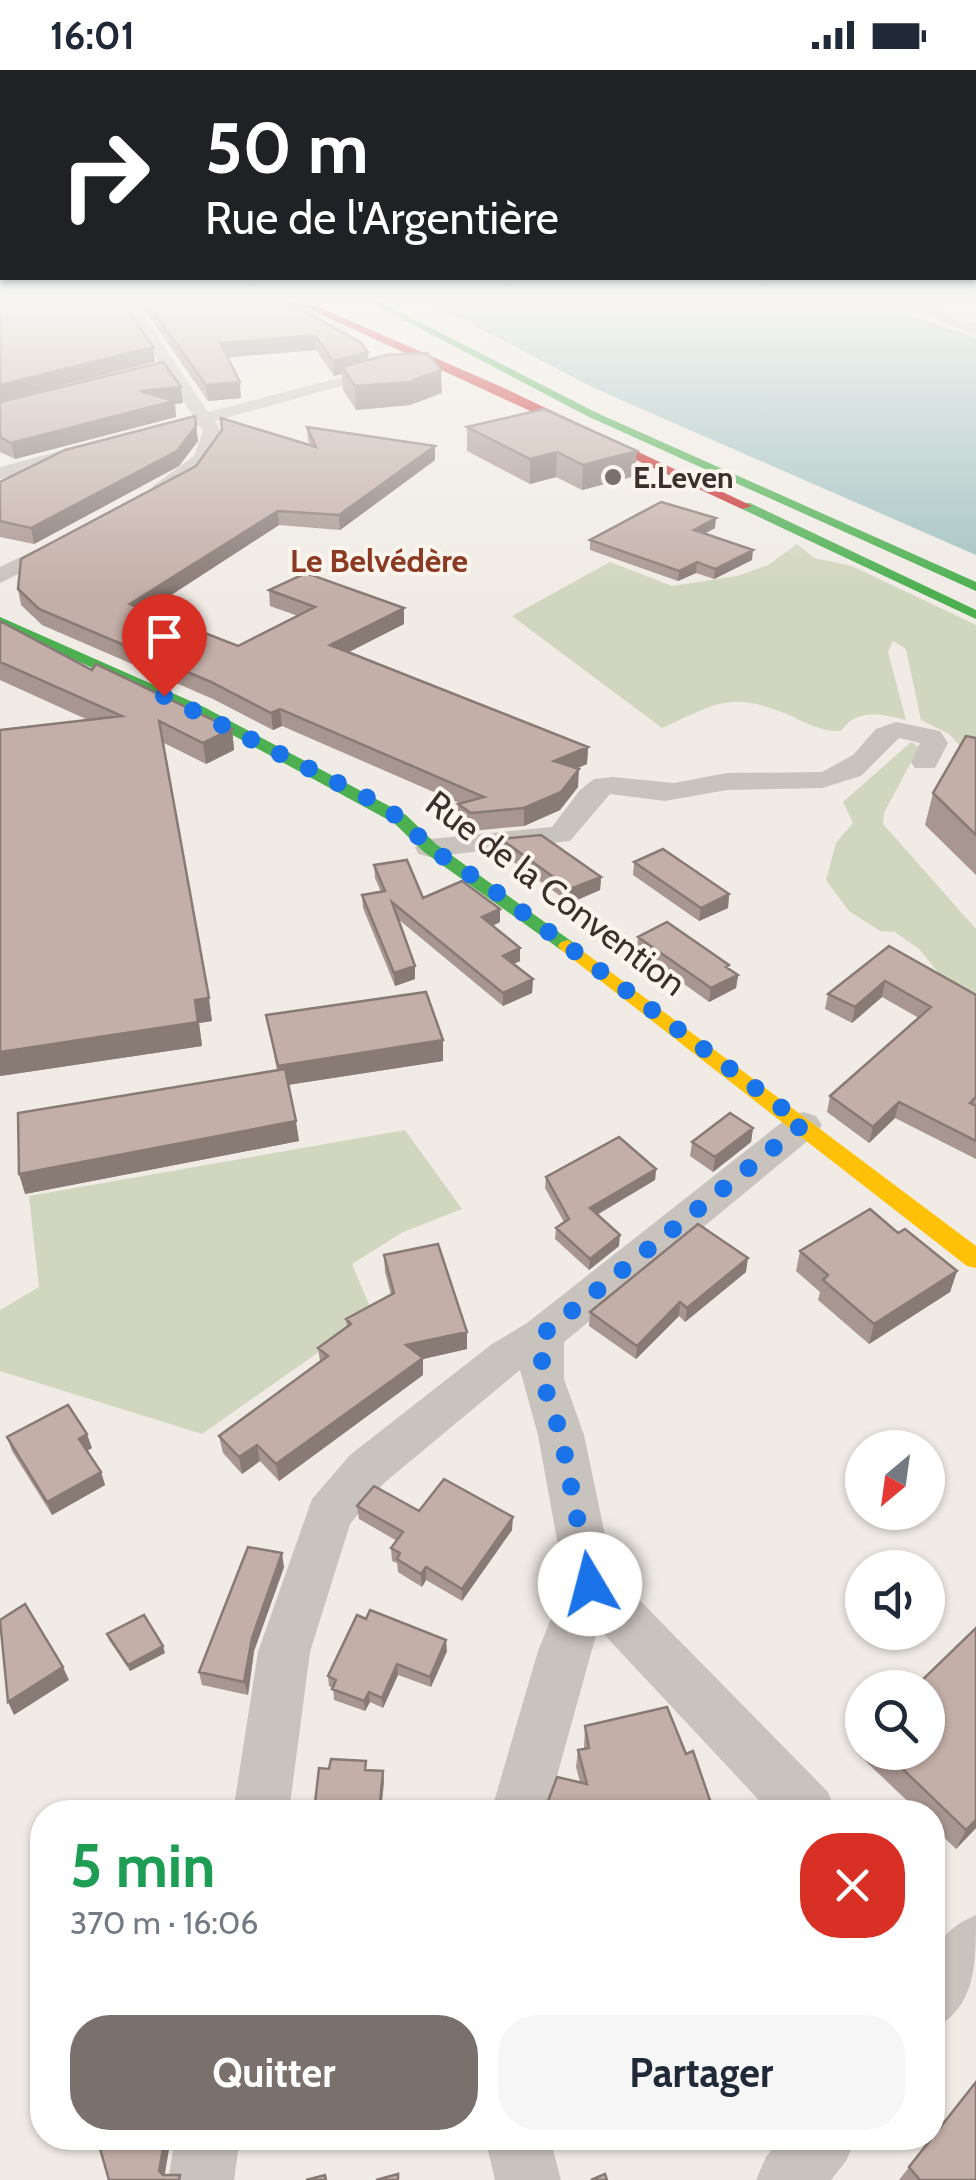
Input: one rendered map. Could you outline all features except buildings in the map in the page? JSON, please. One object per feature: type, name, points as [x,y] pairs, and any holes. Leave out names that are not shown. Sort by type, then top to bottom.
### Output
[{"type":"main road","points":[[510,396],[976,615]]},
{"type":"main road","points":[[553,396],[976,587]]},
{"type":"main road","points":[[582,396],[976,572]]},
{"type":"main road","name":"Rue de la Convention","points":[[0,621],[198,710],[400,818],[430,848],[506,900],[976,1259]]},
{"type":"street","points":[[140,502],[197,466],[212,442],[206,418],[188,396]]},
{"type":"street","points":[[0,473],[289,396]]},
{"type":"street","points":[[0,576],[90,529]]},
{"type":"street","points":[[430,848],[560,835],[576,822],[582,801],[604,785],[673,792],[708,782],[784,785],[824,780],[864,763],[879,738],[894,730],[930,737],[934,743],[926,762]]},
{"type":"street","points":[[263,1800],[284,1652],[329,1514],[367,1469],[507,1356],[542,1335],[803,1124]]},
{"type":"street","points":[[523,1800],[564,1651],[590,1584],[561,1435],[542,1379],[542,1335]]},
{"type":"street","points":[[590,1584],[797,1800]]},
{"type":"street","points":[[201,2180],[206,2150]]},
{"type":"street","points":[[521,2150],[528,2180]]},
{"type":"street","points":[[789,2180],[813,2150]]},
{"type":"green space","points":[[797,544],[814,558],[852,566],[976,625],[976,750],[965,751],[949,734],[921,720],[906,649],[893,641],[888,652],[906,720],[862,716],[841,731],[834,731],[769,707],[737,702],[710,707],[662,728],[512,616],[610,562],[672,586],[737,576],[768,565]]},
{"type":"green space","points":[[911,742],[919,747],[884,813],[883,824],[976,929],[976,996],[942,977],[919,949],[895,932],[880,931],[849,911],[826,880],[836,843],[853,823],[843,802]]},
{"type":"green space","points":[[405,1130],[462,1209],[403,1232],[352,1264],[373,1314],[202,1434],[0,1371],[0,1310],[39,1287],[29,1196]]},
{"type":"water","points":[[613,396],[976,396],[976,555]]},
{"type":"traffic: fast","points":[[557,396],[976,587]]},
{"type":"traffic: fast","points":[[746,506],[976,615]]},
{"type":"traffic: fast","points":[[0,621],[198,710],[400,819],[430,848],[568,946]]},
{"type":"traffic: slow","points":[[568,946],[976,1259]]},
{"type":"traffic: jam","points":[[514,396],[746,506]]},
{"type":"place","name":"E.Leven","points":[[613,477]]},
{"type":"district","name":"Le Belvédère","points":[[379,560]]},
{"type":"route","points":[[164,696],[198,710],[400,818],[430,848],[492,889],[803,1124],[542,1335],[542,1379],[561,1435],[584,1537],[590,1584]]}]
